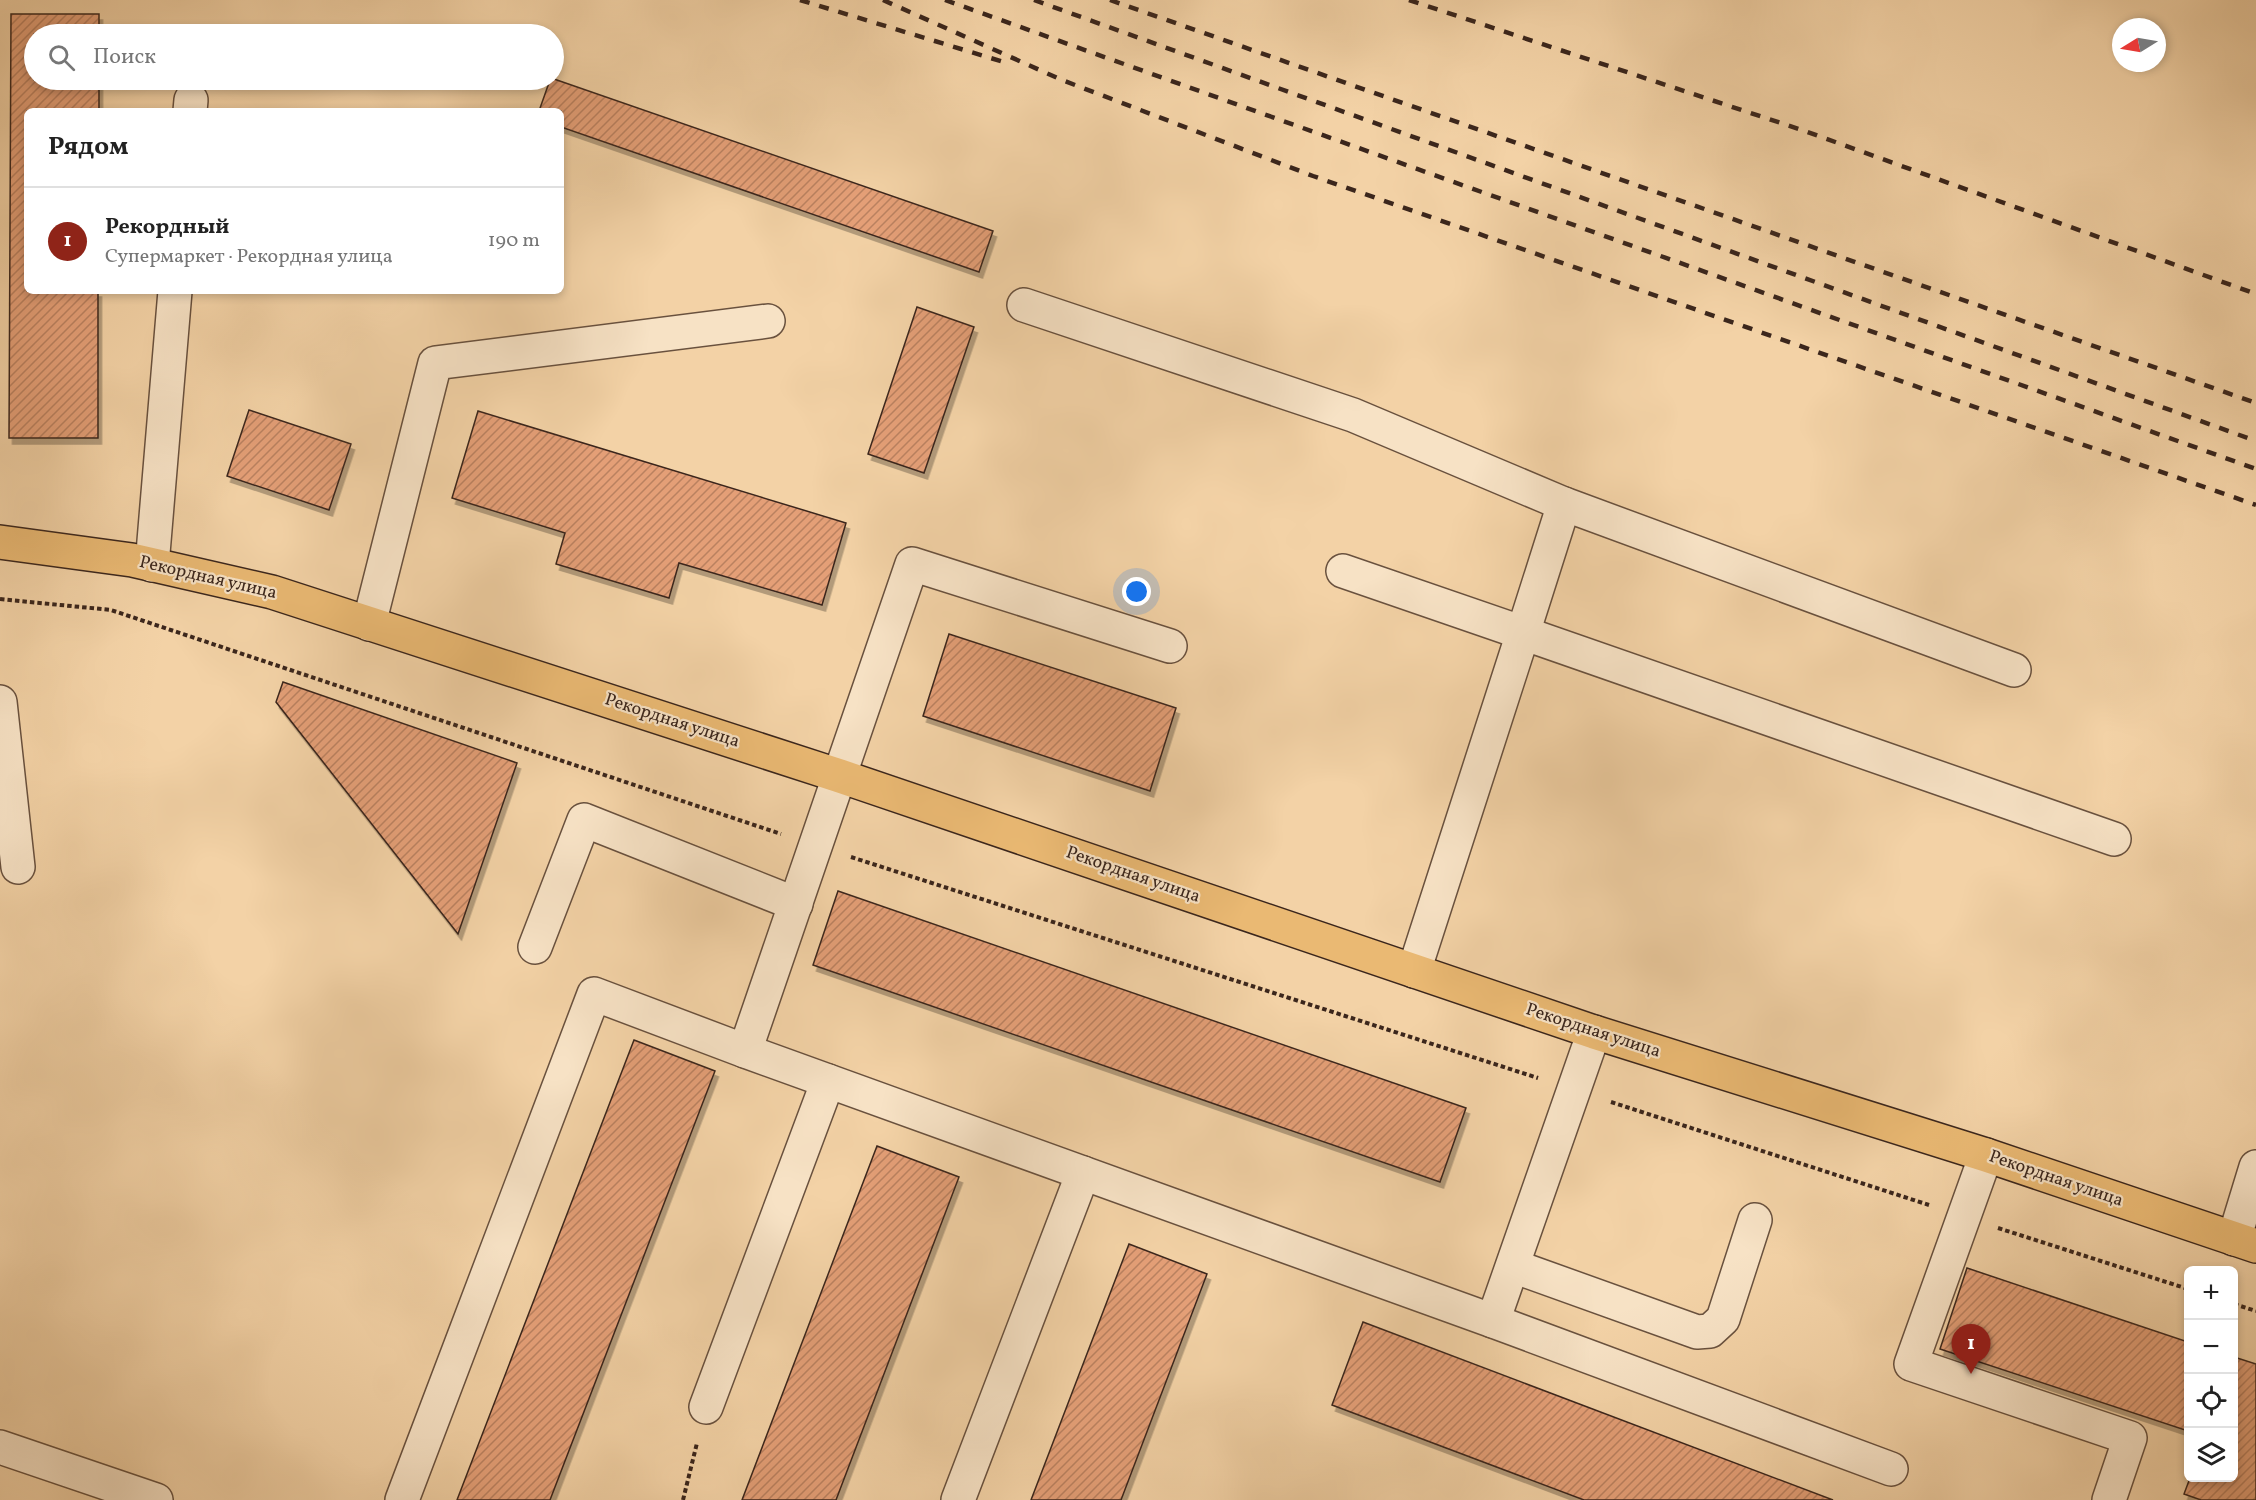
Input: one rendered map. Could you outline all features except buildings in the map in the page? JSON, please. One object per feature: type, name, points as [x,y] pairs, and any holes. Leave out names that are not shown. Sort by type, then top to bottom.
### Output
[{"type":"main road","name":"Рекордная улица","points":[[0,542],[132,560],[272,592],[840,776],[1594,1032],[1986,1155],[2245,1242]]},
{"type":"lane","points":[[152,565],[175,294]]},
{"type":"lane","points":[[1024,305],[1353,415],[1564,504],[2014,670]]},
{"type":"lane","points":[[369,624],[435,363],[768,321]]},
{"type":"lane","points":[[1414,971],[1564,504]]},
{"type":"lane","points":[[745,1051],[912,564],[1170,646]]},
{"type":"lane","points":[[1343,571],[2114,839]]},
{"type":"lane","points":[[0,702],[18,867]]},
{"type":"lane","points":[[535,947],[584,820],[796,904]]},
{"type":"lane","points":[[402,1500],[594,994],[745,1051],[1493,1321],[1891,1469]]},
{"type":"lane","points":[[1493,1321],[1594,1032]]},
{"type":"lane","points":[[706,1407],[828,1081]]},
{"type":"lane","points":[[1986,1155],[1911,1364],[2130,1438],[2109,1500]]},
{"type":"lane","points":[[2245,1242],[2256,1167]]},
{"type":"lane","points":[[958,1500],[1083,1173]]},
{"type":"lane","points":[[1513,1266],[1697,1332],[1710,1332],[1723,1319],[1755,1220]]},
{"type":"lane","points":[[0,1447],[156,1500]]},
{"type":"path","points":[[0,598],[111,610],[816,846],[1213,972],[2184,1288]]},
{"type":"path","points":[[2238,1305],[2256,1311]]},
{"type":"path","points":[[683,1500],[706,1407]]},
{"type":"railway","points":[[800,0],[1007,63]]},
{"type":"railway","points":[[883,0],[1062,80],[1313,176],[2256,505]]},
{"type":"railway","points":[[945,0],[2256,469]]},
{"type":"railway","points":[[1034,0],[2256,441]]},
{"type":"railway","points":[[1110,0],[2256,403]]},
{"type":"railway","points":[[1409,0],[1802,130],[2256,294]]},
{"type":"place","name":"Рекордный","points":[[1971,1374]]}]
